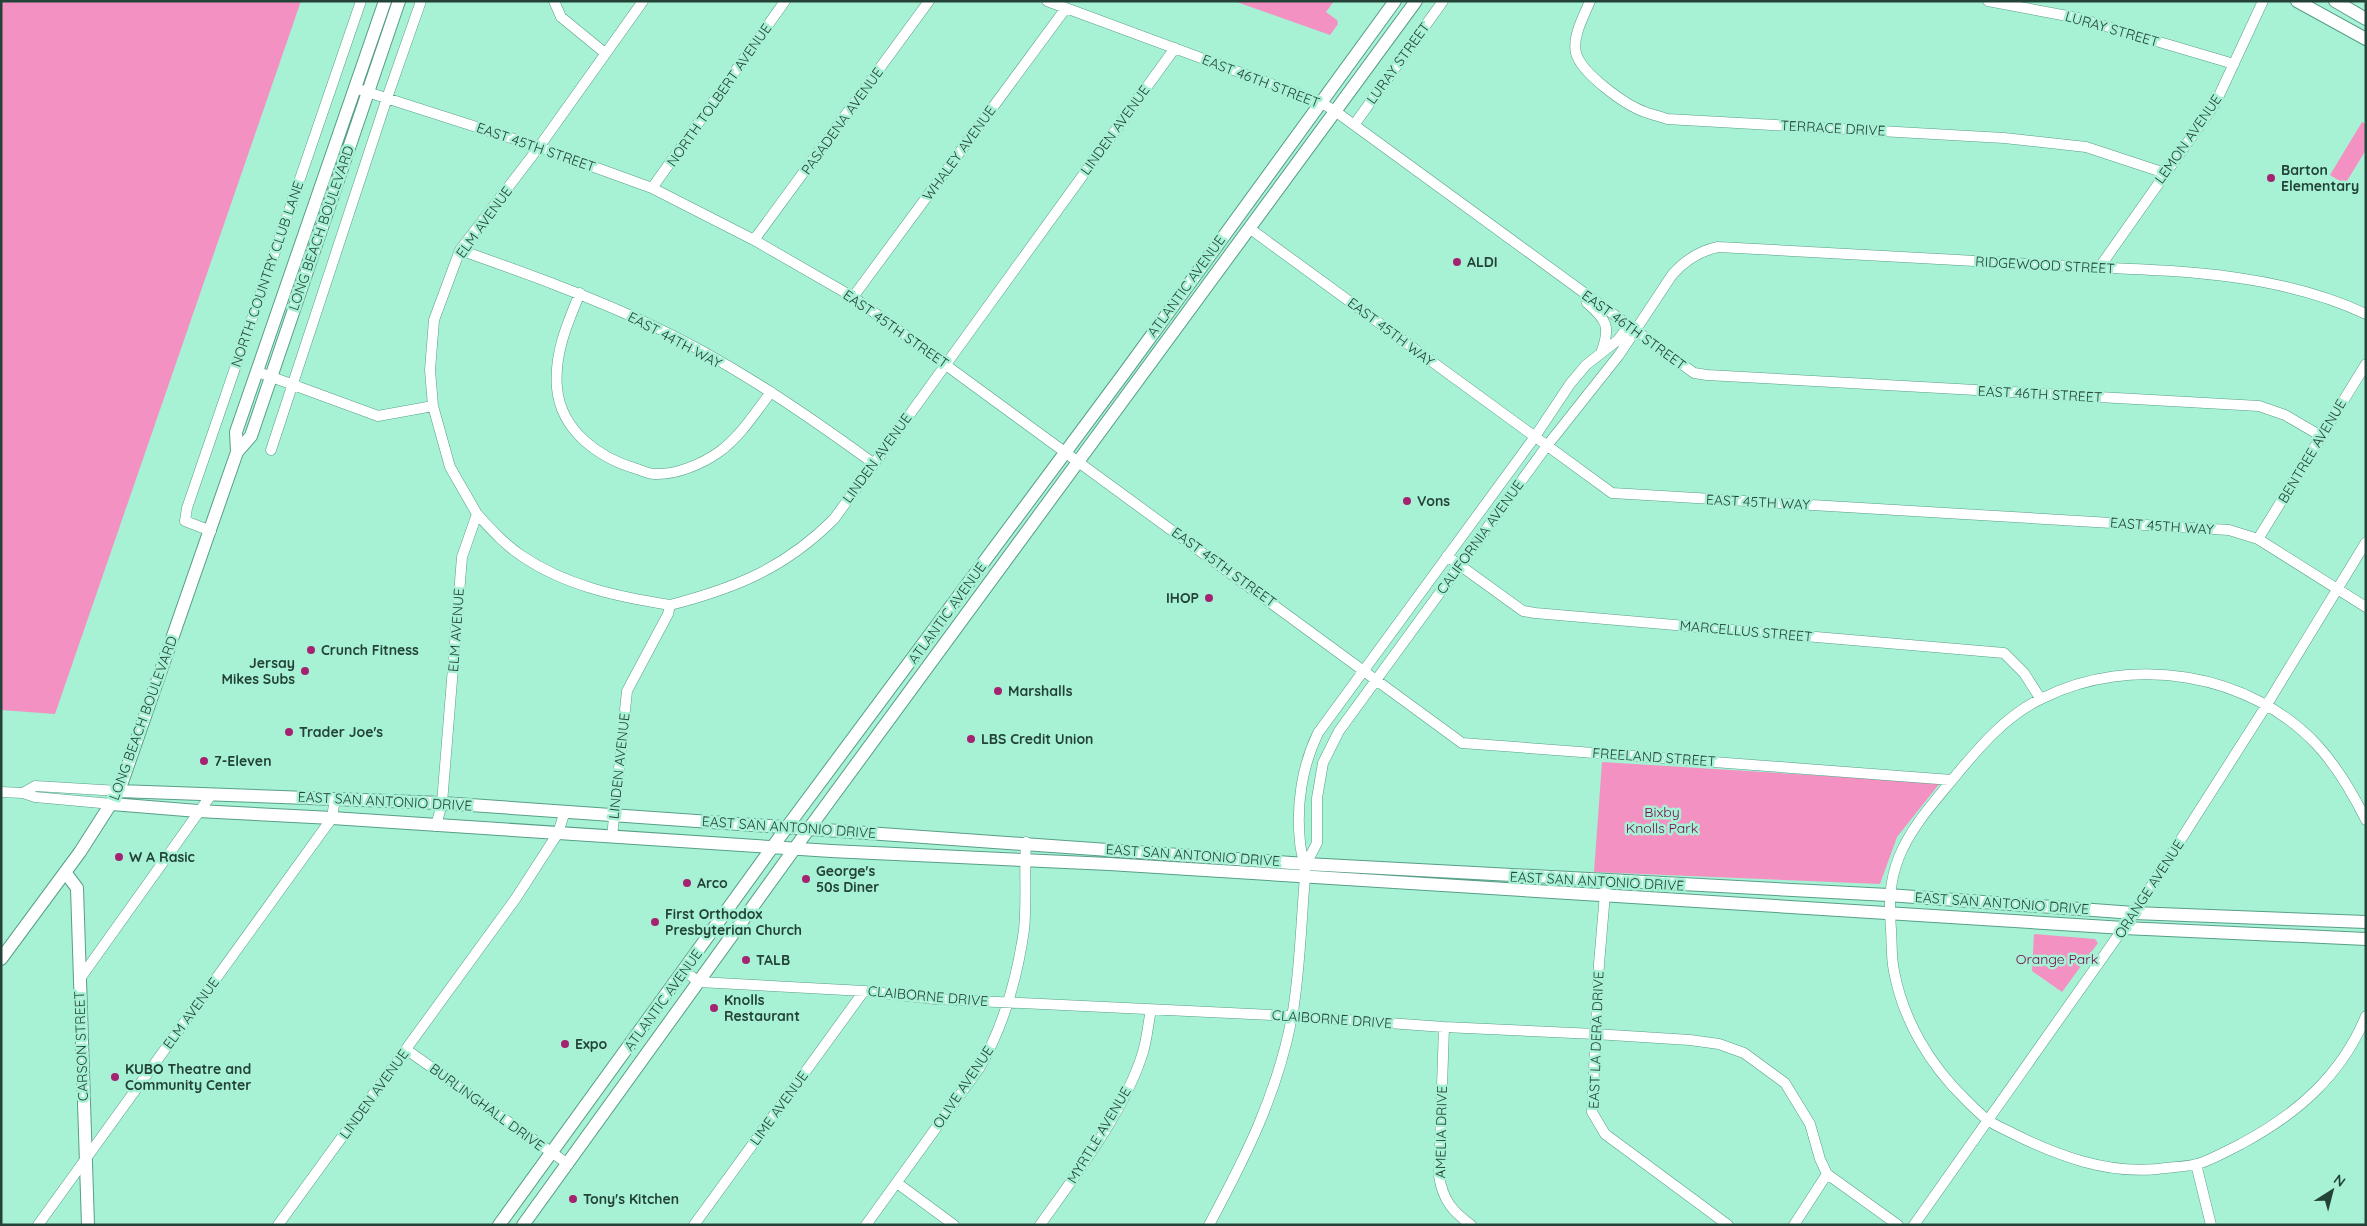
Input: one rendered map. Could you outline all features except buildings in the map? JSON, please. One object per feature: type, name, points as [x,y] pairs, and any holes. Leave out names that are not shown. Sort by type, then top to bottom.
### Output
[{"type":"main road","name":"LONG BEACH BOULEVARD","points":[[1,959],[6,946],[65,872],[119,792],[238,452],[251,436],[362,90],[385,1]]},
{"type":"main road","name":"LONG BEACH BOULEVARD","points":[[238,452],[236,432],[362,90],[399,1]]},
{"type":"main road","name":"ATLANTIC AVENUE","points":[[499,1225],[683,970],[774,848],[787,827],[1066,452],[1395,1]]},
{"type":"main road","name":"ATLANTIC AVENUE","points":[[523,1225],[794,849],[1416,1]]},
{"type":"main road","points":[[2297,1],[2366,39]]},
{"type":"main road","points":[[2335,1],[2366,19]]},
{"type":"main road","name":"EAST SAN ANTONIO DRIVE","points":[[119,792],[442,802],[808,830],[1026,842],[1306,870],[1604,896],[1890,912],[2124,928],[2366,939]]},
{"type":"main road","name":"EAST SAN ANTONIO DRIVE","points":[[112,804],[774,848],[1025,862],[1306,870],[1606,882],[1888,895],[2134,913],[2366,922]]},
{"type":"main road","name":"CARSON STREET","points":[[65,872],[77,888],[88,1225]]},
{"type":"street","name":"NORTH COUNTRY CLUB LANE","points":[[211,531],[185,521],[187,508],[360,1]]},
{"type":"street","points":[[270,450],[421,1]]},
{"type":"street","points":[[554,1],[561,17],[605,53]]},
{"type":"street","name":"ELM AVENUE","points":[[436,826],[442,802],[462,557],[477,514],[450,466],[433,406],[430,370],[434,320],[460,250],[539,147],[644,1]]},
{"type":"street","name":"NORTH TOLBERT AVENUE","points":[[652,188],[785,1]]},
{"type":"street","name":"PASADENA AVENUE","points":[[754,240],[929,1]]},
{"type":"street","name":"EAST 46TH STREET","points":[[1047,1],[1320,102],[1335,111],[1688,369],[1707,375],[2258,406],[2285,415],[2321,436]]},
{"type":"street","name":"LURAY STREET","points":[[1354,125],[1443,1]]},
{"type":"street","name":"TERRACE DRIVE","points":[[1590,1],[1576,35],[1576,52],[1586,71],[1630,105],[1644,112],[1667,119],[2004,138],[2086,147],[2165,173]]},
{"type":"street","name":"LURAY STREET","points":[[1988,1],[2078,18],[2234,64]]},
{"type":"street","name":"LEMON AVENUE","points":[[2099,268],[2216,102],[2263,1]]},
{"type":"street","name":"WHALEY AVENUE","points":[[853,298],[1066,8]]},
{"type":"street","name":"LINDEN AVENUE","points":[[612,837],[627,691],[668,614],[670,605],[734,586],[790,557],[811,542],[834,520],[1174,48]]},
{"type":"street","name":"EAST 45TH STREET","points":[[362,90],[539,147],[652,188],[754,240],[853,298],[1376,680]]},
{"type":"street","name":"EAST 45TH WAY","points":[[1249,228],[1612,494],[2219,530],[2258,539],[2366,607]]},
{"type":"street","name":"RIDGEWOOD STREET","points":[[1718,247],[2187,272],[2271,283],[2334,301],[2366,314]]},
{"type":"street","name":"CALIFORNIA AVENUE","points":[[1306,870],[1300,843],[1300,793],[1308,754],[1318,733],[1534,438],[1570,384],[1586,365],[1632,327],[1682,264],[1704,250],[1718,247]]},
{"type":"street","name":"EAST 44TH WAY","points":[[460,250],[580,293],[652,325],[771,392],[874,462]]},
{"type":"street","points":[[1581,291],[1584,300],[1599,312],[1605,322],[1606,338],[1601,353]]},
{"type":"street","points":[[580,293],[563,334],[559,354],[557,390],[564,414],[585,443],[614,462],[654,474],[677,471],[695,465],[719,453],[738,434],[771,392]]},
{"type":"street","name":"CALIFORNIA AVENUE","points":[[1209,1225],[1252,1142],[1272,1092],[1292,1016],[1306,870],[1317,843],[1317,798],[1323,763],[1339,731],[1459,565],[1546,447],[1619,355],[1632,327]]},
{"type":"street","name":"BENTREE AVENUE","points":[[2258,539],[2366,364]]},
{"type":"street","points":[[258,372],[378,416],[433,406]]},
{"type":"street","points":[[477,514],[498,536],[522,556],[561,578],[618,597],[670,605]]},
{"type":"street","name":"ORANGE AVENUE","points":[[1914,1225],[2134,913],[2266,706],[2366,542]]},
{"type":"street","name":"MARCELLUS STREET","points":[[1447,556],[1515,606],[1535,613],[2004,654],[2024,673],[2040,698]]},
{"type":"street","points":[[2366,820],[2338,771],[2318,746],[2294,724],[2266,706],[2230,687],[2172,676],[2143,674],[2113,675],[2078,683],[2040,698],[2013,717],[1983,744],[1931,803],[1899,857],[1888,895],[1893,969],[1911,1023],[1925,1050],[1945,1080],[1987,1120],[2044,1149],[2076,1160],[2109,1167],[2140,1170],[2196,1164],[2223,1154],[2272,1128],[2289,1116],[2318,1089],[2342,1059],[2360,1030],[2366,1016]]},
{"type":"street","name":"FREELAND STREET","points":[[1376,680],[1462,743],[1952,780]]},
{"type":"street","name":"EAST SAN ANTONIO DRIVE","points":[[23,793],[35,786],[119,792]]},
{"type":"street","name":"EAST SAN ANTONIO DRIVE","points":[[1,792],[23,793],[35,798],[112,804]]},
{"type":"street","points":[[79,980],[211,795]]},
{"type":"street","name":"ELM AVENUE","points":[[38,1225],[332,818],[335,798]]},
{"type":"street","name":"LINDEN AVENUE","points":[[278,1225],[516,898],[558,833],[565,811]]},
{"type":"street","name":"OLIVE AVENUE","points":[[866,1225],[980,1067],[991,1048],[1010,1002],[1024,929],[1026,842]]},
{"type":"street","name":"EAST LA DERA DRIVE","points":[[1606,882],[1595,1034],[1592,1112],[1604,1134],[1728,1225]]},
{"type":"street","points":[[683,970],[699,982]]},
{"type":"street","name":"CLAIBORNE DRIVE","points":[[699,982],[864,991],[935,999],[1292,1016],[1690,1040],[1719,1044],[1744,1052],[1784,1083],[1810,1124],[1820,1159],[1827,1174]]},
{"type":"street","name":"LIME AVENUE","points":[[694,1225],[864,991]]},
{"type":"street","name":"MYRTLE AVENUE","points":[[1040,1225],[1076,1175],[1125,1097],[1144,1052],[1151,1010]]},
{"type":"street","name":"AMELIA DRIVE","points":[[1444,1026],[1439,1176],[1442,1194],[1457,1214],[1471,1225]]},
{"type":"street","name":"BURLINGHALL DRIVE","points":[[406,1050],[551,1154],[568,1164]]},
{"type":"street","points":[[2196,1164],[2211,1225]]},
{"type":"street","points":[[1794,1225],[1827,1174],[1898,1225]]},
{"type":"street","points":[[897,1183],[954,1225]]},
{"type":"green space","points":[[1,1],[301,1],[55,714],[1,710]]},
{"type":"green space","points":[[1234,1],[1334,1],[1326,12],[1337,20],[1338,24],[1330,35]]},
{"type":"green space","points":[[2362,122],[2366,124],[2366,150],[2345,184],[2330,175]]},
{"type":"green space","name":"Bixby Knolls Park","points":[[1602,762],[1940,783],[1897,837],[1880,884],[1594,872]]},
{"type":"green space","name":"Orange Park","points":[[2034,934],[2095,939],[2098,943],[2062,992],[2032,971]]},
{"type":"place","name":"Barton Elementary","points":[[2271,178]]},
{"type":"place","name":"ALDI","points":[[1457,262]]},
{"type":"place","name":"Vons","points":[[1407,501]]},
{"type":"place","name":"IHOP","points":[[1209,598]]},
{"type":"place","name":"Crunch Fitness","points":[[311,650]]},
{"type":"place","name":"Jersay Mikes Subs","points":[[305,671]]},
{"type":"place","name":"Marshalls","points":[[998,691]]},
{"type":"place","name":"Trader Joe's","points":[[289,732]]},
{"type":"place","name":"LBS Credit Union","points":[[971,739]]},
{"type":"place","name":"7-Eleven","points":[[204,761]]},
{"type":"place","name":"W A Rasic","points":[[119,857]]},
{"type":"place","name":"George's 50s Diner","points":[[806,879]]},
{"type":"place","name":"Arco","points":[[687,883]]},
{"type":"place","name":"First Orthodox Presbyterian Church","points":[[655,922]]},
{"type":"place","name":"TALB","points":[[746,960]]},
{"type":"place","name":"Knolls Restaurant","points":[[714,1008]]},
{"type":"place","name":"Expo","points":[[565,1044]]},
{"type":"place","name":"KUBO Theatre and Community Center","points":[[115,1077]]},
{"type":"place","name":"Tony's Kitchen","points":[[573,1199]]}]
